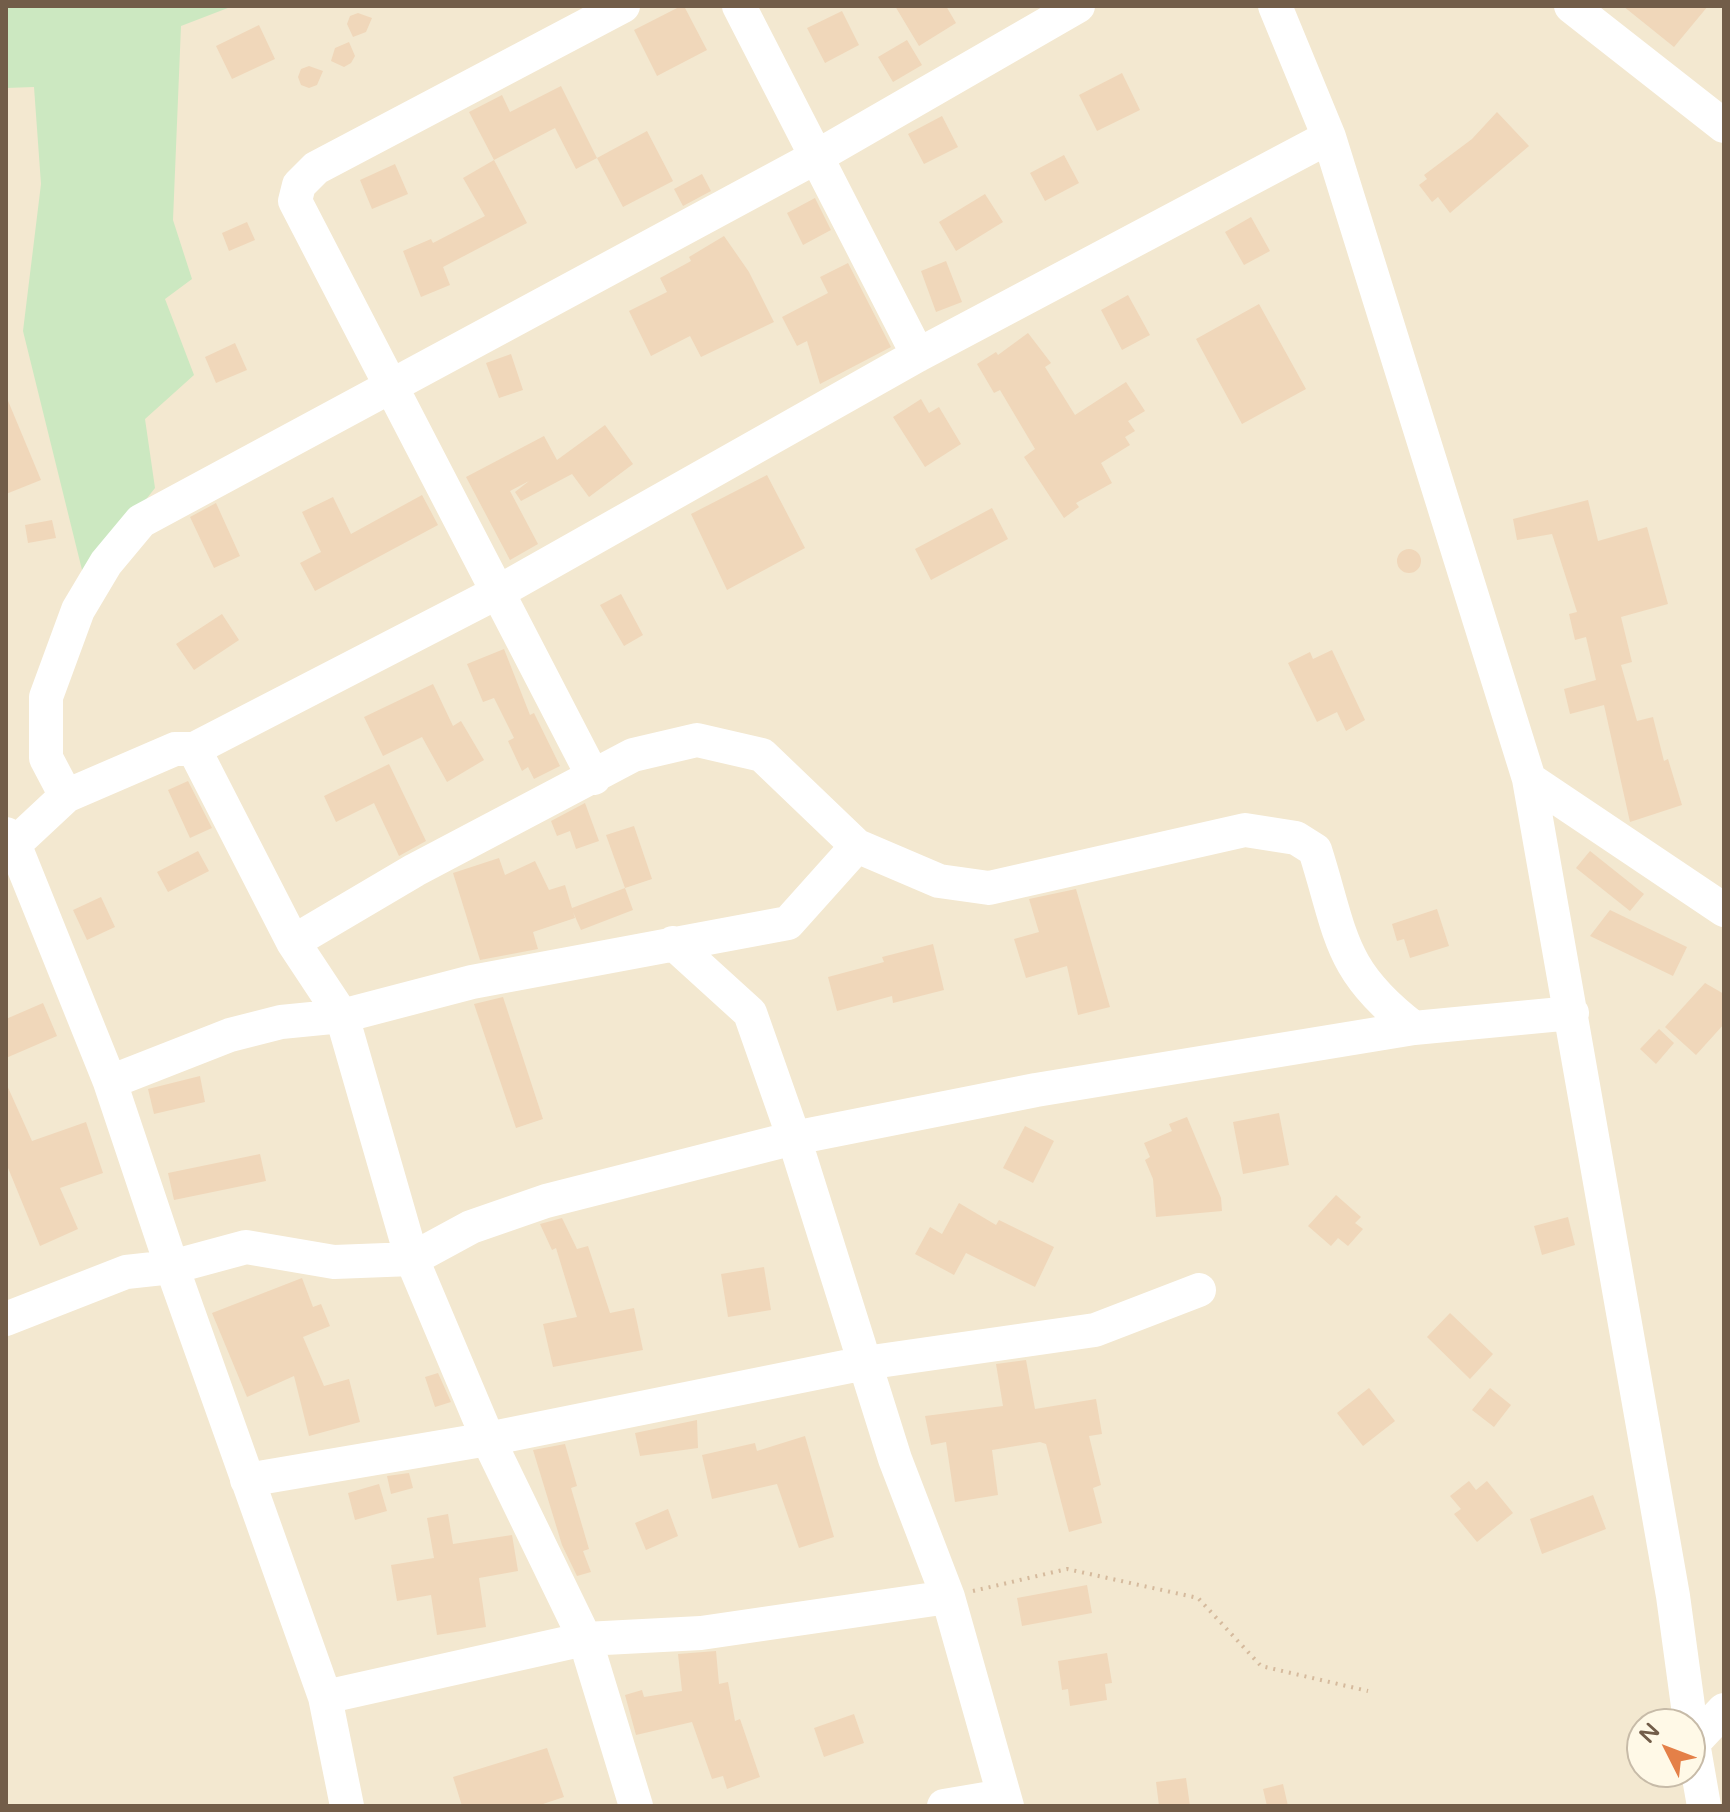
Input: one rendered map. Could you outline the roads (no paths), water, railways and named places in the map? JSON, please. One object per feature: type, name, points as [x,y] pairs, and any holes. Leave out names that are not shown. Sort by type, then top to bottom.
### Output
[{"type":"street","points":[[594,778],[500,591],[388,385],[295,201],[299,185],[316,168],[623,6]]},
{"type":"street","points":[[739,6],[918,355]]},
{"type":"street","points":[[66,796],[46,758],[46,697],[78,610],[106,563],[141,521],[388,385],[816,157],[1078,6]]},
{"type":"street","points":[[1275,6],[1329,137],[1529,779],[1670,1580],[1688,1708]]},
{"type":"street","points":[[1571,6],[1724,126]]},
{"type":"street","points":[[347,1806],[325,1697],[172,1267],[110,1082],[9,844],[66,796],[175,749],[194,749],[500,591],[918,355],[1329,137]]},
{"type":"street","points":[[293,942],[415,870],[633,755],[697,740],[762,755],[857,846],[939,881],[989,888],[1245,830],[1296,838],[1315,850],[1335,926],[1359,976],[1383,1004],[1414,1028]]},
{"type":"street","points":[[194,749],[293,942],[342,1016],[412,1259],[488,1439],[585,1639],[636,1806]]},
{"type":"street","points":[[1529,779],[1724,910]]},
{"type":"street","points":[[110,1082],[230,1035],[281,1022],[342,1016],[472,982],[788,923],[857,846]]},
{"type":"street","points":[[673,943],[750,1013],[794,1138],[895,1459],[948,1597],[1005,1801],[944,1806]]},
{"type":"street","points":[[6,1319],[126,1272],[172,1267],[246,1247],[334,1262],[412,1259],[471,1227],[546,1201],[794,1138],[1036,1090],[1414,1028],[1572,1013]]},
{"type":"street","points":[[247,1480],[488,1439],[865,1363],[1095,1330],[1199,1290]]},
{"type":"street","points":[[325,1697],[585,1639],[701,1633],[948,1597]]},
{"type":"street","points":[[1706,1729],[1724,1710]]}]
